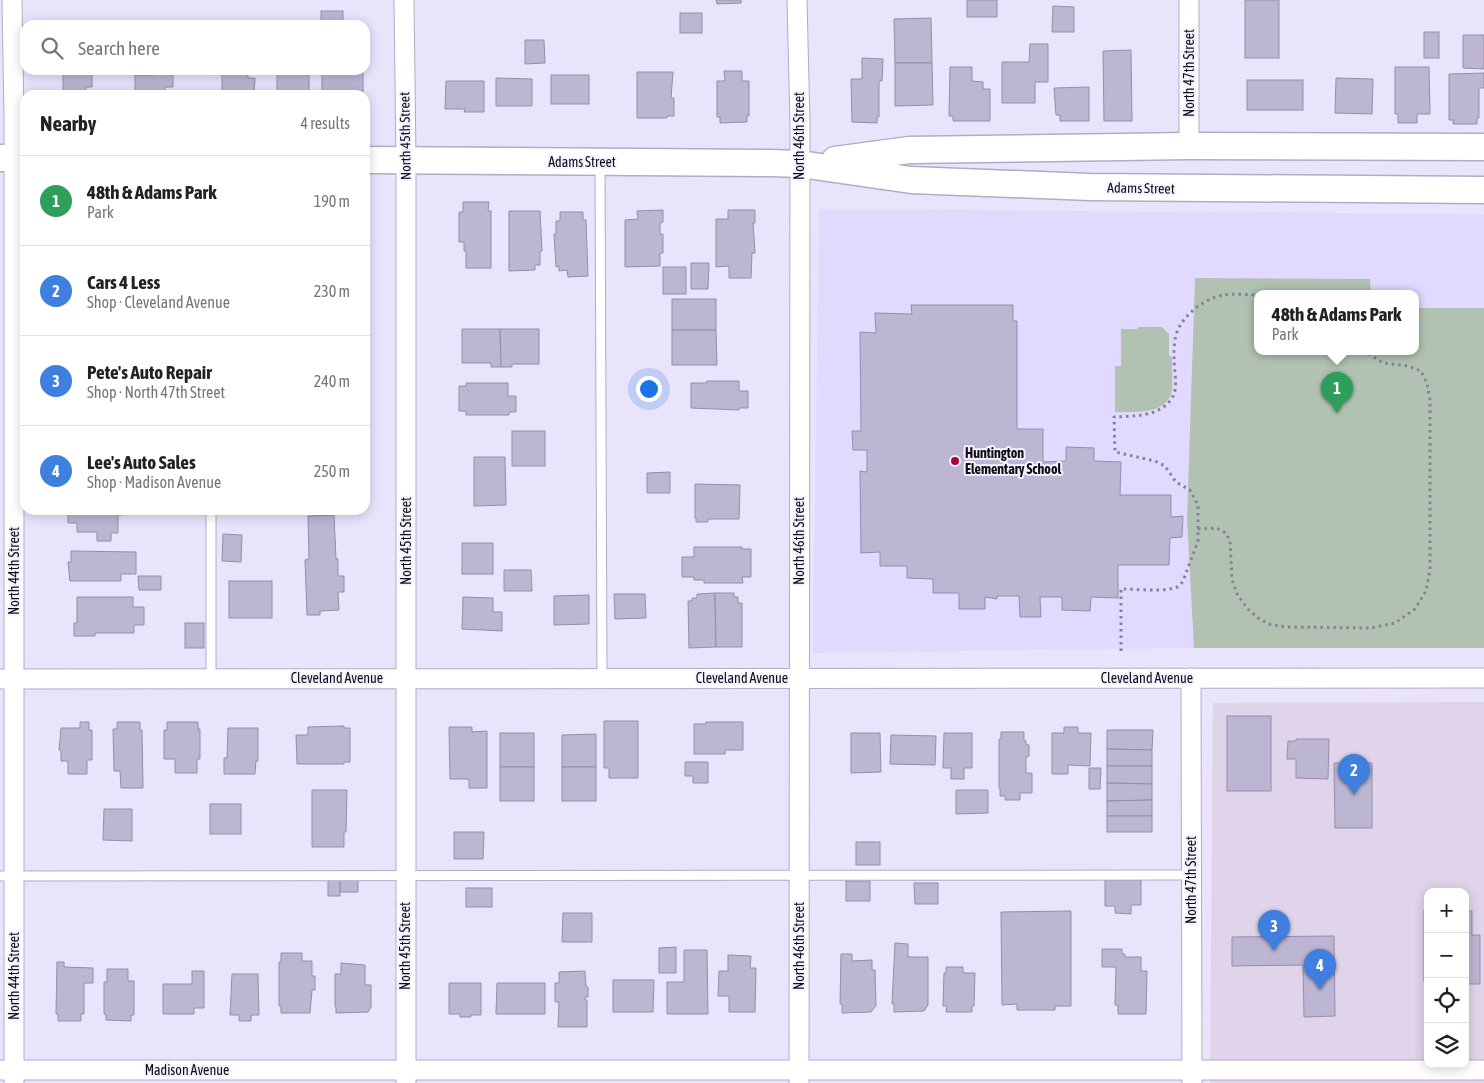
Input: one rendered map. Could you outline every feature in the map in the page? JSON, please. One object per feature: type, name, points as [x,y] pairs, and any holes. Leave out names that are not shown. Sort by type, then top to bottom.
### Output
[{"type":"main road","name":"Adams Street","points":[[800,164],[909,150],[1189,146],[1484,148]]},
{"type":"main road","name":"Adams Street","points":[[370,160],[800,164],[911,180],[1096,187],[1484,190]]},
{"type":"street","name":"North 44th Street","points":[[9,1074],[7,678],[13,158],[12,0]]},
{"type":"street","name":"North 45th Street","points":[[404,0],[406,160],[405,1077]]},
{"type":"street","name":"North 46th Street","points":[[797,0],[800,164],[799,1077]]},
{"type":"street","name":"North 47th Street","points":[[1189,0],[1189,146]]},
{"type":"street","name":"Cleveland Avenue","points":[[7,678],[1484,678]]},
{"type":"street","name":"North 47th Street","points":[[1191,678],[1192,1077]]},
{"type":"street","name":"Madison Avenue","points":[[9,1074],[405,1077],[1192,1077],[1484,1070]]},
{"type":"lane","points":[[600,162],[602,678]]},
{"type":"lane","points":[[211,515],[211,678]]},
{"type":"lane","points":[[7,876],[1192,875]]},
{"type":"path","points":[[1121,651],[1121,589],[1158,590],[1180,586],[1196,549],[1198,505],[1190,490],[1176,482],[1165,466],[1155,461],[1115,452],[1114,417],[1140,416],[1161,409],[1173,396],[1175,344],[1178,330],[1188,316],[1203,302],[1224,295],[1254,295]]},
{"type":"path","points":[[1198,529],[1217,528],[1226,533],[1230,541],[1232,580],[1238,596],[1248,609],[1269,624],[1285,627],[1371,628],[1395,622],[1415,609],[1426,591],[1430,570],[1430,400],[1428,383],[1421,371],[1408,366],[1383,363],[1371,355]]},
{"type":"shaded area","points":[[819,209],[1484,214],[1484,308],[1419,308],[1419,290],[1371,290],[1370,279],[1195,279],[1194,648],[813,653]]},
{"type":"shaded area","points":[[1484,702],[1484,1083],[1210,1083],[1213,703]]},
{"type":"green space","points":[[1195,278],[1370,279],[1371,290],[1254,290],[1254,355],[1419,355],[1419,308],[1484,308],[1484,648],[1194,648],[1187,519]]},
{"type":"green space","points":[[1139,327],[1162,327],[1169,334],[1169,355],[1172,358],[1171,394],[1162,406],[1155,409],[1138,412],[1115,412],[1115,366],[1121,366],[1121,329],[1137,329]]},
{"type":"building","points":[[716,0],[741,0],[741,3],[717,4]]},
{"type":"building","points":[[967,0],[997,0],[997,17],[967,17]]},
{"type":"building","points":[[1245,0],[1279,0],[1279,58],[1245,58]]},
{"type":"building","points":[[1053,6],[1074,7],[1074,32],[1052,32]]},
{"type":"building","points":[[321,11],[343,11],[343,20],[321,20]]},
{"type":"building","points":[[680,13],[702,13],[702,33],[680,33]]},
{"type":"building","points":[[931,18],[932,63],[895,63],[894,19]]},
{"type":"building","points":[[1424,32],[1439,32],[1439,58],[1424,58]]},
{"type":"building","points":[[1463,35],[1484,35],[1484,69],[1463,68]]},
{"type":"building","points":[[525,40],[544,40],[545,63],[525,64]]},
{"type":"building","points":[[1030,44],[1048,44],[1048,82],[1035,82],[1035,103],[1002,103],[1002,62],[1029,62]]},
{"type":"building","points":[[1131,50],[1132,121],[1104,121],[1103,51]]},
{"type":"building","points":[[862,58],[883,59],[882,81],[879,81],[879,117],[877,117],[877,123],[852,122],[851,79],[862,79]]},
{"type":"building","points":[[895,63],[932,63],[933,105],[895,106]]},
{"type":"building","points":[[950,67],[972,67],[972,81],[983,82],[983,89],[990,89],[990,121],[953,121],[953,116],[949,116]]},
{"type":"building","points":[[1395,67],[1429,67],[1430,114],[1417,114],[1417,123],[1398,123],[1398,114],[1395,114]]},
{"type":"building","points":[[724,71],[742,71],[742,81],[749,81],[749,116],[747,116],[747,122],[720,123],[720,117],[717,117],[717,81],[725,81]]},
{"type":"building","points":[[637,72],[673,72],[671,98],[674,98],[674,116],[667,116],[667,118],[637,118]]},
{"type":"building","points":[[1484,73],[1484,88],[1479,88],[1479,118],[1477,118],[1477,124],[1453,124],[1453,120],[1449,120],[1449,74]]},
{"type":"building","points":[[63,75],[92,75],[92,87],[86,87],[86,90],[63,90]]},
{"type":"building","points":[[135,75],[173,75],[173,87],[165,87],[165,90],[135,90]]},
{"type":"building","points":[[222,75],[248,75],[248,78],[255,78],[254,90],[222,90]]},
{"type":"building","points":[[277,75],[309,75],[309,90],[277,90]]},
{"type":"building","points":[[322,75],[363,75],[363,90],[322,90]]},
{"type":"building","points":[[551,75],[589,75],[589,104],[551,104]]},
{"type":"building","points":[[496,78],[532,79],[532,106],[496,106]]},
{"type":"building","points":[[1336,78],[1373,79],[1372,114],[1335,113]]},
{"type":"building","points":[[1247,80],[1303,80],[1303,110],[1247,110]]},
{"type":"building","points":[[446,81],[484,81],[484,112],[464,112],[465,109],[445,109]]},
{"type":"building","points":[[1089,87],[1089,121],[1060,121],[1060,115],[1056,115],[1054,88]]},
{"type":"building","points":[[463,202],[489,202],[488,211],[491,211],[491,268],[466,268],[464,242],[459,242],[459,212],[463,212]]},
{"type":"building","points":[[663,210],[660,234],[663,234],[663,253],[660,253],[660,266],[625,267],[625,220],[638,219],[637,211]]},
{"type":"building","points":[[728,210],[755,210],[755,223],[753,223],[755,253],[752,253],[751,278],[729,278],[729,266],[716,267],[716,219],[728,219]]},
{"type":"building","points":[[509,211],[540,211],[542,251],[540,251],[540,265],[535,265],[535,270],[509,271]]},
{"type":"building","points":[[560,212],[583,212],[583,220],[586,220],[588,276],[568,277],[567,270],[559,271],[559,266],[556,267],[554,234],[556,234],[556,221],[560,221]]},
{"type":"building","points":[[691,263],[709,263],[708,289],[691,289]]},
{"type":"building","points":[[663,267],[686,267],[686,294],[663,294]]},
{"type":"building","points":[[672,299],[716,299],[716,330],[672,330]]},
{"type":"building","name":"Huntington Elementary School","points":[[911,305],[1013,305],[1013,321],[1017,321],[1017,429],[1043,429],[1043,462],[1066,461],[1066,447],[1094,448],[1094,461],[1121,462],[1120,495],[1171,495],[1171,517],[1183,516],[1182,537],[1170,538],[1169,565],[1118,565],[1118,598],[1091,597],[1090,611],[1062,610],[1062,597],[1040,597],[1041,617],[1020,617],[1019,596],[997,596],[997,599],[985,597],[985,609],[959,609],[959,593],[933,593],[933,579],[907,578],[907,566],[880,566],[880,552],[861,553],[860,471],[867,472],[867,450],[853,450],[852,431],[861,431],[860,332],[876,333],[875,313],[912,314]]},
{"type":"building","points":[[462,329],[500,329],[501,367],[491,367],[491,363],[462,363]]},
{"type":"building","points":[[500,329],[539,329],[539,364],[512,364],[512,367],[501,367]]},
{"type":"building","points":[[672,330],[716,330],[717,365],[672,365]]},
{"type":"building","points":[[707,381],[739,381],[739,391],[748,391],[748,408],[739,408],[739,410],[691,408],[691,383],[706,383]]},
{"type":"building","points":[[466,383],[508,383],[508,396],[516,396],[516,412],[509,412],[509,415],[466,415],[466,411],[459,411],[459,386],[466,386]]},
{"type":"building","points":[[512,431],[545,431],[545,466],[512,466]]},
{"type":"building","points":[[474,457],[505,457],[506,505],[474,506]]},
{"type":"building","points":[[670,472],[670,493],[647,493],[647,473]]},
{"type":"building","points":[[695,484],[740,485],[739,519],[708,519],[708,522],[696,522]]},
{"type":"building","points":[[68,515],[118,515],[118,533],[111,533],[111,541],[97,541],[97,532],[77,532],[77,523],[68,523]]},
{"type":"building","points":[[334,515],[338,576],[344,576],[344,592],[338,592],[339,610],[320,611],[320,615],[307,615],[305,560],[309,559],[308,516]]},
{"type":"building","points":[[223,534],[242,535],[241,562],[222,561]]},
{"type":"building","points":[[462,543],[493,543],[493,574],[462,574]]},
{"type":"building","points":[[694,547],[742,547],[742,549],[751,549],[751,577],[742,577],[743,583],[704,583],[704,580],[694,580],[694,577],[682,577],[682,557],[694,557]]},
{"type":"building","points":[[71,551],[136,552],[136,574],[121,574],[121,581],[70,581],[68,562],[71,562]]},
{"type":"building","points":[[504,570],[531,570],[532,591],[504,591]]},
{"type":"building","points":[[138,576],[161,576],[161,590],[139,590]]},
{"type":"building","points":[[229,581],[272,581],[272,618],[229,618]]},
{"type":"building","points":[[715,593],[716,647],[689,648],[688,601],[692,601],[692,598],[697,598],[697,594]]},
{"type":"building","points":[[715,593],[734,593],[734,597],[738,597],[738,603],[742,603],[742,647],[716,647]]},
{"type":"building","points":[[614,594],[645,594],[646,618],[615,619]]},
{"type":"building","points":[[589,595],[589,624],[554,625],[554,596]]},
{"type":"building","points":[[77,597],[133,597],[133,607],[144,607],[144,625],[134,625],[134,633],[95,633],[95,636],[74,636],[74,623],[77,623]]},
{"type":"building","points":[[463,597],[493,598],[493,612],[502,612],[502,631],[462,629]]},
{"type":"building","points":[[185,623],[204,623],[204,648],[185,648]]},
{"type":"building","points":[[1227,716],[1271,716],[1271,791],[1227,791]]},
{"type":"building","points":[[604,721],[638,721],[638,778],[609,778],[609,768],[604,768]]},
{"type":"building","points":[[80,722],[89,722],[89,730],[92,730],[92,760],[87,760],[87,774],[68,774],[68,761],[61,761],[61,751],[59,750],[61,728],[80,728]]},
{"type":"building","points":[[117,722],[140,722],[140,730],[142,730],[143,788],[121,788],[120,771],[114,771],[113,729],[117,729]]},
{"type":"building","points":[[167,722],[198,722],[198,729],[200,729],[200,759],[197,759],[197,773],[175,773],[175,759],[164,759],[164,730],[167,730]]},
{"type":"building","points":[[706,722],[743,722],[743,750],[725,750],[725,754],[694,754],[694,724],[706,724]]},
{"type":"building","points":[[344,726],[344,728],[350,728],[350,762],[344,762],[344,764],[297,764],[296,735],[308,735],[308,727]]},
{"type":"building","points":[[449,727],[472,727],[472,732],[487,731],[487,788],[469,788],[469,779],[450,779]]},
{"type":"building","points":[[1064,727],[1078,727],[1078,733],[1091,733],[1090,766],[1068,765],[1068,774],[1052,774],[1052,733],[1064,733]]},
{"type":"building","points":[[228,728],[258,728],[258,761],[256,761],[255,774],[224,774],[224,758],[227,758]]},
{"type":"building","points":[[1107,730],[1153,730],[1152,750],[1107,749]]},
{"type":"building","points":[[1001,732],[1024,732],[1024,741],[1026,741],[1026,745],[1029,745],[1029,756],[1026,757],[1026,773],[1032,773],[1032,793],[1020,793],[1020,800],[1005,800],[1005,796],[1000,796],[999,739],[1001,739]]},
{"type":"building","points":[[500,733],[534,733],[534,767],[500,767]]},
{"type":"building","points":[[851,733],[880,733],[881,772],[851,773]]},
{"type":"building","points":[[944,733],[972,733],[972,768],[964,768],[964,779],[951,779],[951,768],[943,768]]},
{"type":"building","points":[[596,734],[596,767],[562,767],[562,735]]},
{"type":"building","points":[[891,735],[936,736],[935,765],[890,764]]},
{"type":"building","points":[[1296,739],[1329,739],[1328,779],[1296,778],[1296,759],[1287,759],[1288,741],[1296,741]]},
{"type":"building","points":[[1107,749],[1152,750],[1152,766],[1107,766]]},
{"type":"building","points":[[685,762],[708,762],[708,783],[693,783],[693,776],[685,776]]},
{"type":"building","points":[[1334,763],[1372,763],[1372,828],[1335,828]]},
{"type":"building","points":[[1107,766],[1152,766],[1152,784],[1107,783]]},
{"type":"building","points":[[500,767],[534,767],[534,801],[500,801]]},
{"type":"building","points":[[562,767],[596,767],[596,801],[562,801]]},
{"type":"building","points":[[1089,768],[1101,768],[1100,789],[1089,789]]},
{"type":"building","points":[[1107,783],[1152,784],[1152,800],[1107,801]]},
{"type":"building","points":[[312,790],[347,790],[344,847],[312,847]]},
{"type":"building","points":[[956,790],[988,790],[988,813],[956,814]]},
{"type":"building","points":[[1152,800],[1152,816],[1107,816],[1107,801]]},
{"type":"building","points":[[210,804],[241,804],[241,834],[210,834]]},
{"type":"building","points":[[104,809],[132,809],[132,841],[103,840]]},
{"type":"building","points":[[1107,816],[1152,816],[1152,832],[1107,832]]},
{"type":"building","points":[[454,832],[484,832],[483,859],[454,859]]},
{"type":"building","points":[[856,842],[880,842],[880,865],[856,865]]},
{"type":"building","points":[[358,878],[358,892],[340,892],[340,879]]},
{"type":"building","points":[[328,879],[340,879],[340,896],[328,896]]},
{"type":"building","points":[[1105,880],[1141,880],[1141,905],[1131,905],[1131,914],[1115,913],[1115,906],[1105,906]]},
{"type":"building","points":[[846,881],[870,881],[870,901],[846,901]]},
{"type":"building","points":[[914,883],[938,883],[938,904],[915,904]]},
{"type":"building","points":[[466,888],[492,888],[492,907],[466,907]]},
{"type":"building","points":[[1071,911],[1071,1006],[1055,1006],[1055,1010],[1017,1010],[1017,1004],[1002,1005],[1001,912]]},
{"type":"building","points":[[1469,911],[1472,911],[1472,935],[1480,935],[1480,984],[1469,984]]},
{"type":"building","points":[[563,913],[592,913],[592,942],[562,942]]},
{"type":"building","points":[[1334,936],[1335,1016],[1304,1017],[1303,965],[1232,966],[1232,937]]},
{"type":"building","points":[[895,943],[908,944],[908,957],[928,957],[928,1005],[924,1011],[894,1012],[894,1004],[892,1004]]},
{"type":"building","points":[[676,947],[676,973],[659,973],[659,948]]},
{"type":"building","points":[[1102,949],[1122,949],[1122,954],[1125,954],[1125,957],[1141,957],[1141,971],[1147,971],[1146,1014],[1118,1014],[1118,1005],[1115,1005],[1116,967],[1102,967]]},
{"type":"building","points":[[684,950],[707,950],[708,1014],[667,1014],[667,982],[684,982]]},
{"type":"building","points":[[281,953],[302,953],[302,961],[312,961],[312,976],[315,976],[315,990],[312,990],[310,1013],[281,1013],[281,1006],[279,1006],[279,962],[281,962]]},
{"type":"building","points":[[841,954],[852,954],[852,961],[872,960],[872,970],[875,970],[876,1006],[871,1012],[842,1013],[842,1004],[840,1004]]},
{"type":"building","points":[[728,955],[751,956],[750,968],[756,968],[755,1012],[729,1012],[729,996],[718,996],[719,971],[728,971]]},
{"type":"building","points":[[57,962],[64,962],[64,967],[93,968],[93,983],[84,983],[84,1014],[81,1014],[81,1021],[58,1021],[58,1014],[56,1014]]},
{"type":"building","points":[[341,963],[365,965],[365,985],[371,985],[371,1007],[368,1012],[336,1013],[335,974],[341,974]]},
{"type":"building","points":[[946,967],[963,967],[963,973],[975,973],[974,1006],[972,1006],[972,1012],[946,1012],[947,1006],[943,1006],[944,973],[946,973]]},
{"type":"building","points":[[107,969],[128,969],[128,981],[134,981],[134,1015],[131,1015],[131,1021],[106,1020],[106,1015],[104,1014],[104,982],[107,982]]},
{"type":"building","points":[[192,971],[204,971],[204,1008],[194,1008],[194,1014],[163,1014],[163,984],[192,984]]},
{"type":"building","points":[[585,971],[586,987],[588,987],[588,997],[585,997],[585,1000],[587,1000],[587,1027],[558,1027],[559,1002],[555,1002],[555,983],[559,983],[559,972]]},
{"type":"building","points":[[232,974],[258,974],[259,1015],[251,1015],[251,1021],[239,1021],[239,1015],[230,1015]]},
{"type":"building","points":[[613,980],[654,980],[653,1012],[613,1012]]},
{"type":"building","points":[[449,983],[481,983],[481,1015],[460,1017],[460,1014],[449,1014]]},
{"type":"building","points":[[497,983],[545,983],[545,1014],[496,1014]]},
{"type":"place","name":"48th & Adams Park","points":[[1337,413]]},
{"type":"place","name":"Huntington Elementary School","points":[[955,461]]},
{"type":"place","name":"Cars 4 Less","points":[[1354,795]]},
{"type":"place","name":"Pete's Auto Repair","points":[[1274,951]]},
{"type":"place","name":"Lee's Auto Sales","points":[[1320,990]]}]
